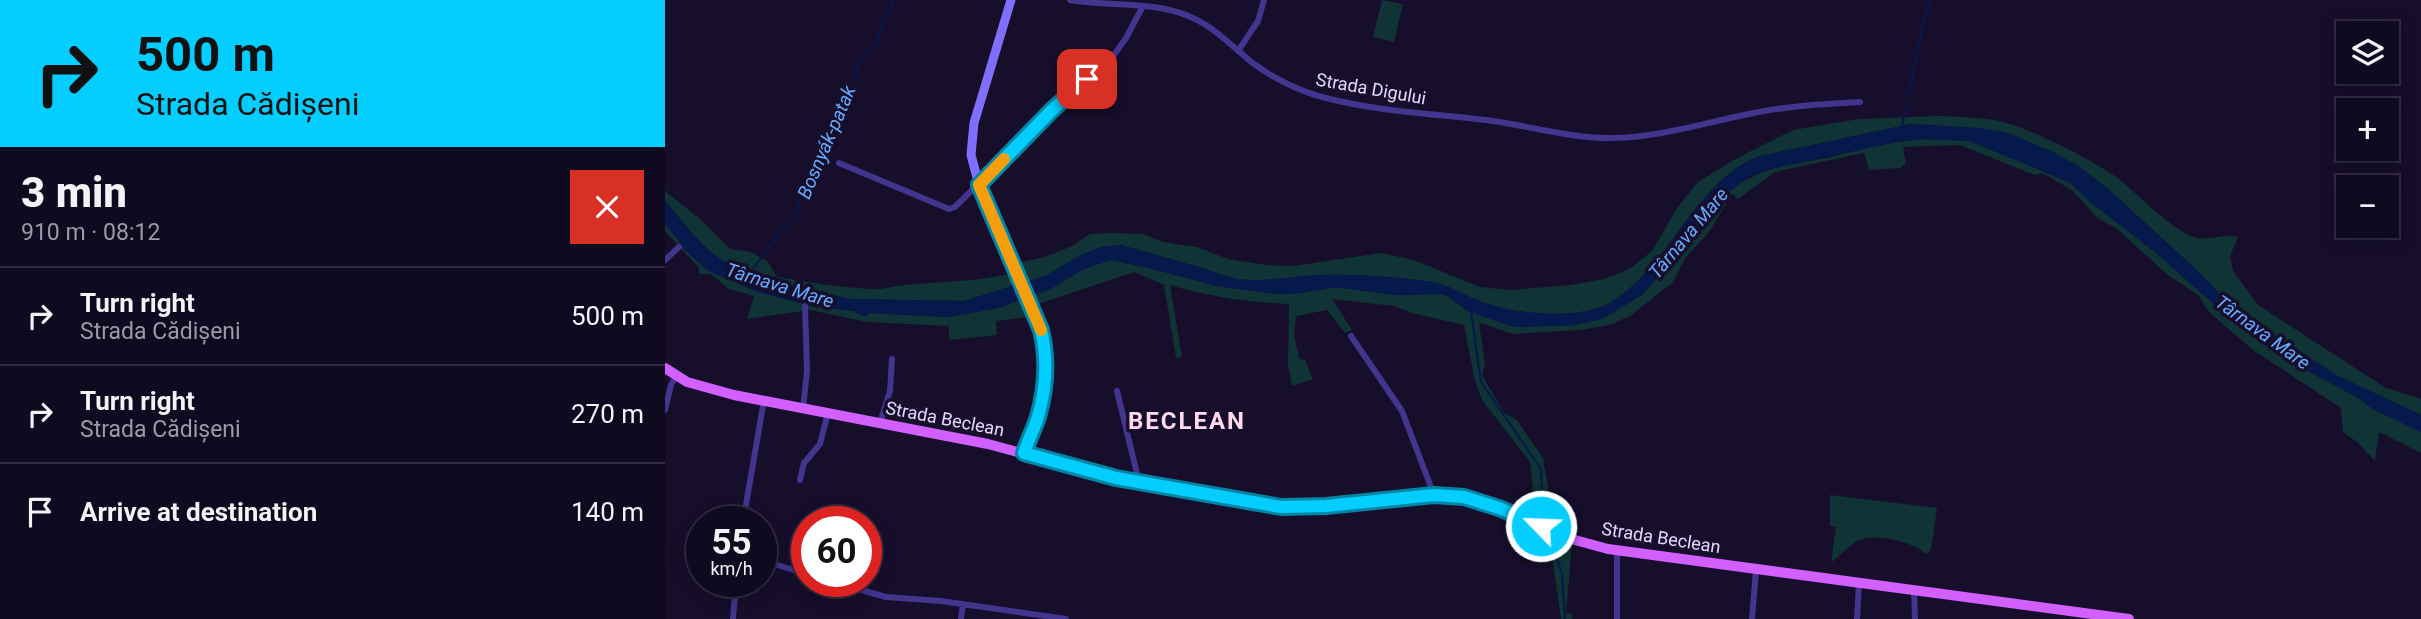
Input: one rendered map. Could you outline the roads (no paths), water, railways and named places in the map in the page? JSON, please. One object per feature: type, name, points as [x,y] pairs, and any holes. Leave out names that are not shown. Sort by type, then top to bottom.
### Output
[{"type":"main road","points":[[1011,0],[971,132],[971,155],[979,185],[1041,330],[1045,349],[1046,367],[1038,418],[1024,453]]},
{"type":"main road","name":"Strada Beclean","points":[[665,369],[716,391],[1024,453],[1071,467],[1232,499],[1292,507],[1434,495],[1464,497],[1484,502],[1564,537],[1617,551],[2129,619]]},
{"type":"street","name":"Strada Digului","points":[[1070,0],[1143,6],[1169,10],[1195,19],[1261,68],[1305,92],[1365,106],[1587,136],[1630,137],[1689,128],[1781,108],[1860,102]]},
{"type":"street","points":[[1238,51],[1258,20],[1264,0]]},
{"type":"street","points":[[839,163],[949,209],[954,207],[1074,89],[1114,55],[1143,6]]},
{"type":"street","points":[[665,260],[678,247]]},
{"type":"street","points":[[803,408],[807,371],[805,306]]},
{"type":"street","points":[[1351,336],[1402,411],[1434,495]]},
{"type":"street","points":[[880,423],[890,391],[892,359]]},
{"type":"street","points":[[665,410],[676,376]]},
{"type":"street","points":[[1117,391],[1139,482]]},
{"type":"street","points":[[746,506],[764,400]]},
{"type":"street","points":[[800,480],[804,463],[820,444],[828,413]]},
{"type":"street","points":[[1617,551],[1617,619]]},
{"type":"street","points":[[1752,619],[1756,570]]},
{"type":"street","points":[[1857,619],[1859,583]]},
{"type":"street","points":[[1915,590],[1915,619]]},
{"type":"street","points":[[882,596],[1066,619]]},
{"type":"street","points":[[733,619],[735,597]]},
{"type":"street","points":[[961,619],[963,604]]},
{"type":"water","name":"Târnava Mare","points":[[1911,124],[2005,132],[2051,151],[2078,166],[2107,188],[2200,273],[2232,307],[2338,376],[2421,415],[2421,432],[2373,409],[2357,397],[2287,360],[2231,319],[2071,183],[1970,141],[1900,141],[1766,170],[1750,176],[1723,196],[1710,210],[1706,220],[1643,294],[1604,318],[1576,325],[1515,327],[1467,311],[1448,296],[1438,294],[1396,295],[1335,287],[1302,293],[1275,294],[1217,286],[1110,260],[1084,269],[1050,289],[998,308],[948,317],[869,313],[865,317],[854,311],[812,306],[758,292],[708,271],[686,251],[665,223],[665,201],[693,235],[729,264],[742,270],[756,271],[777,283],[851,299],[964,301],[1045,276],[1101,247],[1121,245],[1238,279],[1364,275],[1433,282],[1486,304],[1522,312],[1562,314],[1597,308],[1611,302],[1632,286],[1650,268],[1714,188],[1756,157]]},
{"type":"waterway","name":"Bosnyák-patak","points":[[750,273],[795,213],[863,55],[876,43],[893,0]]},
{"type":"waterway","points":[[1908,98],[1930,0]]},
{"type":"waterway","points":[[1902,126],[1906,107]]},
{"type":"waterway","points":[[1471,311],[1481,382],[1541,469],[1542,496],[1550,511],[1553,525]]},
{"type":"waterway","points":[[1556,544],[1557,560],[1562,573],[1565,619]]},
{"type":"district","name":"BECLEAN","points":[[1187,421]]}]
